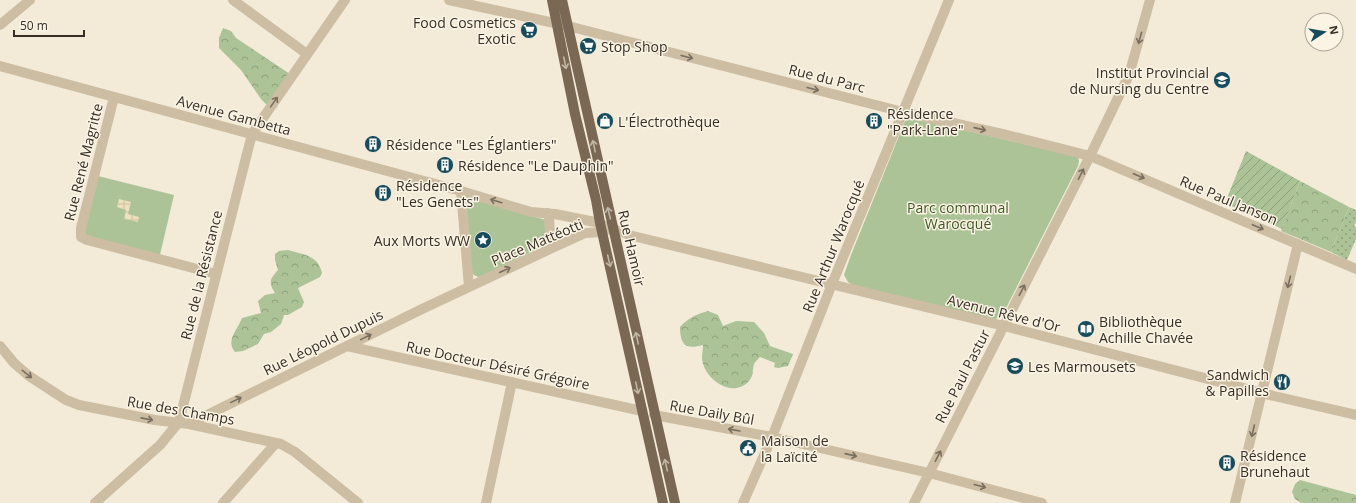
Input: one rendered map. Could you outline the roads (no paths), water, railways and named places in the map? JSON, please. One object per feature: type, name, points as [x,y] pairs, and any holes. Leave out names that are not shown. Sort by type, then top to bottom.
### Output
[{"type":"main road","name":"Rue Hamoir","points":[[552,0],[563,26],[606,228],[626,336],[663,503]]},
{"type":"main road","name":"Rue Hamoir","points":[[562,0],[563,26],[575,114],[596,200],[606,228],[675,503]]},
{"type":"street","points":[[0,25],[30,0]]},
{"type":"street","points":[[233,0],[307,54]]},
{"type":"street","points":[[252,134],[345,0]]},
{"type":"street","name":"Rue du Parc","points":[[449,0],[563,26],[903,112],[1004,134],[1090,156]]},
{"type":"street","name":"Rue Arthur Warocqué","points":[[743,503],[772,437],[832,284],[949,0]]},
{"type":"street","name":"Rue Paul Pastur","points":[[914,503],[1090,156],[1129,75],[1150,0]]},
{"type":"street","name":"Avenue Gambetta","points":[[0,66],[461,191]]},
{"type":"street","name":"Rue René Magritte","points":[[114,97],[81,228],[81,236],[87,240],[216,274]]},
{"type":"street","name":"Rue de la Résistance","points":[[184,423],[216,274],[252,134]]},
{"type":"street","name":"Rue Paul Janson","points":[[1090,156],[1356,269]]},
{"type":"street","points":[[461,191],[470,287]]},
{"type":"street","name":"Place Mattéotti","points":[[461,191],[531,212],[548,213],[606,228]]},
{"type":"street","points":[[548,213],[551,228],[549,234],[550,249]]},
{"type":"street","name":"Place Mattéotti","points":[[470,287],[584,233],[606,228]]},
{"type":"street","name":"Avenue Rêve d'Or","points":[[606,228],[1004,326],[1262,393],[1356,415]]},
{"type":"street","points":[[1235,503],[1298,244]]},
{"type":"street","name":"Rue Léopold Dupuis","points":[[184,423],[470,287]]},
{"type":"street","name":"Rue des Champs","points":[[0,346],[14,363],[29,376],[66,400],[79,405],[155,420],[184,423],[287,446],[358,503]]},
{"type":"street","name":"Rue Docteur Désiré Grégoire","points":[[347,346],[642,411]]},
{"type":"street","points":[[486,503],[512,382]]},
{"type":"street","name":"Rue Daily Bûl","points":[[654,415],[772,437],[929,473],[1042,503]]},
{"type":"street","points":[[95,503],[184,423]]},
{"type":"street","points":[[223,503],[276,443]]},
{"type":"place","name":"Food Cosmetics Exotic","points":[[529,30]]},
{"type":"place","name":"Stop Shop","points":[[588,46]]},
{"type":"place","name":"Institut Provincial de Nursing du Centre","points":[[1222,80]]},
{"type":"place","name":"L'Électrothèque","points":[[605,121]]},
{"type":"place","name":"Résidence \"Park-Lane\"","points":[[874,121]]},
{"type":"place","name":"Résidence \"Les Églantiers\"","points":[[373,144]]},
{"type":"place","name":"Résidence \"Le Dauphin\"","points":[[445,165]]},
{"type":"place","name":"Résidence \"Les Genets\"","points":[[383,193]]},
{"type":"place","name":"Aux Morts WW","points":[[483,240]]},
{"type":"place","name":"Bibliothèque Achille Chavée","points":[[1086,329]]},
{"type":"place","name":"Les Marmousets","points":[[1015,366]]},
{"type":"place","name":"Sandwich & Papilles","points":[[1282,382]]},
{"type":"place","name":"Maison de la Laïcité","points":[[748,448]]},
{"type":"place","name":"Résidence Brunehaut","points":[[1227,463]]},
{"type":"park label","name":"Parc communal Warocqué","points":[[958,216]]}]
